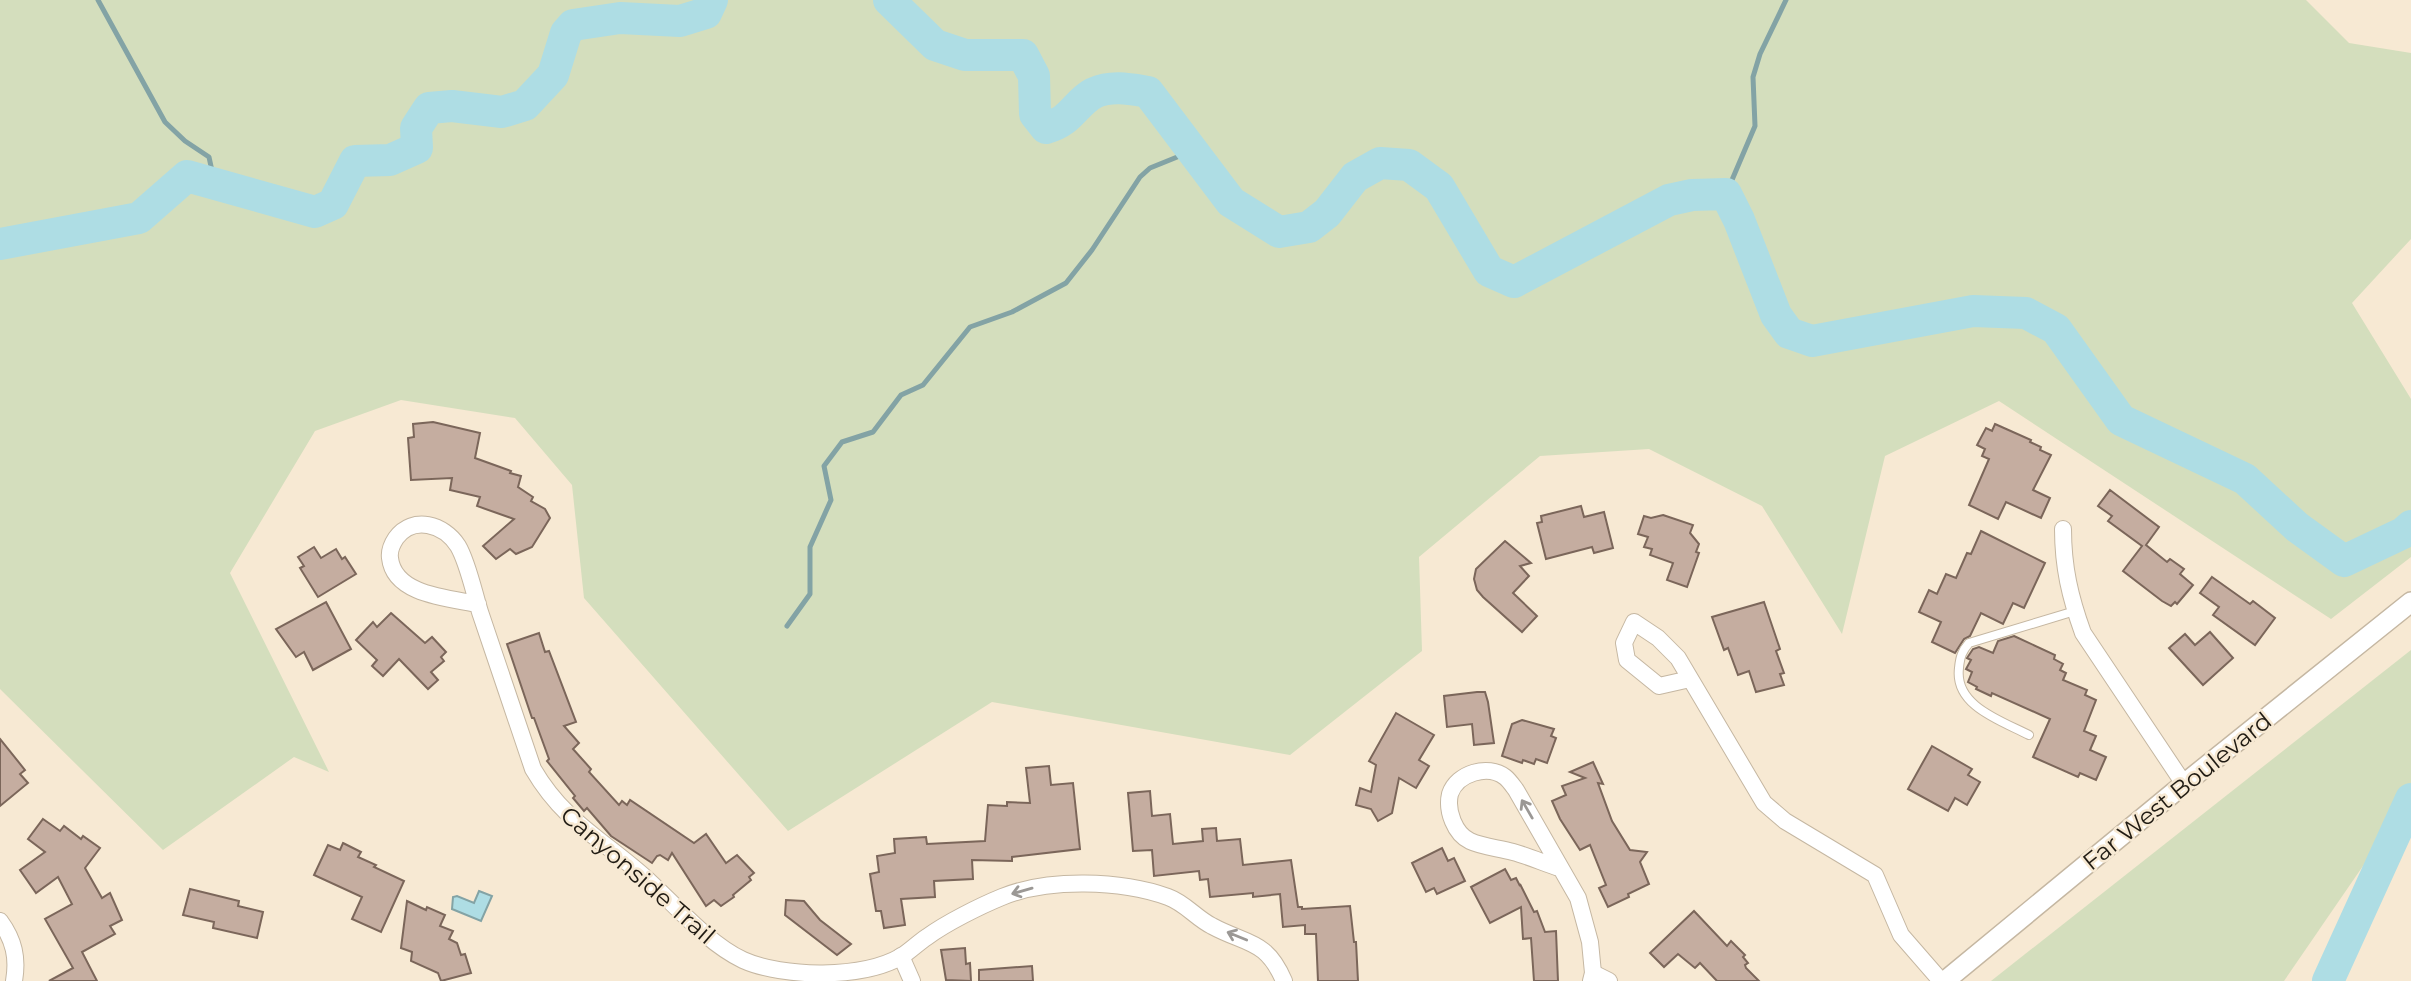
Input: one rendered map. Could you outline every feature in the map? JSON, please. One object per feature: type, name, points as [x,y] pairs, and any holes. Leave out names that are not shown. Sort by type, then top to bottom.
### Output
[{"type":"street","name":"Canyonside Trail","points":[[478,604],[436,595],[404,584],[394,574],[389,556],[393,543],[403,529],[416,524],[432,526],[448,534],[459,547],[478,604],[533,769],[546,792],[578,825],[646,878],[720,947],[741,959],[771,970],[799,974],[876,967],[901,956],[929,935],[1001,897],[1029,888],[1083,884],[1149,892],[1171,898],[1210,925],[1263,948],[1277,965],[1284,981]]},
{"type":"street","points":[[2063,529],[2063,562],[2083,633],[2184,784]]},
{"type":"street","name":"Far West Boulevard","points":[[1943,981],[2411,602]]},
{"type":"street","points":[[1690,679],[1764,803],[1785,821],[1875,875],[1900,935],[1943,981]]},
{"type":"street","points":[[1559,869],[1516,853],[1469,841],[1457,831],[1450,815],[1450,794],[1458,782],[1473,772],[1490,771],[1504,776],[1516,790],[1578,898],[1590,942],[1592,977],[1609,981]]},
{"type":"street","points":[[0,921],[13,944],[16,965],[13,981]]},
{"type":"street","points":[[901,956],[912,981]]},
{"type":"lane","points":[[2029,735],[1976,706],[1961,689],[1958,680],[1962,651],[1969,643],[2075,611]]},
{"type":"green space","points":[[0,0],[2306,0],[2349,43],[2411,53],[2411,239],[2352,303],[2411,399],[2411,557],[2331,619],[1999,401],[1885,456],[1842,634],[1762,506],[1649,449],[1540,456],[1419,557],[1422,651],[1290,755],[992,702],[788,831],[584,598],[572,485],[515,418],[401,400],[315,431],[230,573],[329,772],[294,757],[163,850],[0,689]]},
{"type":"green space","points":[[2411,650],[2411,796],[2284,981],[1991,981]]},
{"type":"water","points":[[479,891],[492,896],[481,921],[452,909],[453,897],[474,903]]},
{"type":"building","points":[[433,422],[480,433],[475,458],[521,476],[518,487],[533,497],[531,501],[545,509],[550,518],[532,547],[516,554],[510,549],[496,559],[483,546],[514,519],[477,506],[480,497],[450,490],[452,478],[411,480],[408,438],[414,437],[413,424]]},
{"type":"building","points":[[1995,424],[2031,440],[2030,442],[2041,447],[2040,450],[2051,455],[2033,490],[2050,498],[2041,518],[2006,502],[1998,519],[1969,505],[1989,459],[1982,456],[1985,449],[1977,445],[1986,428],[1992,431]]},
{"type":"building","points":[[2110,490],[2159,527],[2146,545],[2167,562],[2170,559],[2184,569],[2180,574],[2193,585],[2177,604],[2175,602],[2171,606],[2162,601],[2123,571],[2142,546],[2108,521],[2112,516],[2098,506]]},
{"type":"building","points":[[1581,506],[1584,517],[1604,512],[1613,548],[1594,553],[1592,547],[1546,559],[1537,523],[1542,522],[1541,516]]},
{"type":"building","points":[[1663,515],[1693,525],[1690,533],[1699,544],[1696,552],[1699,553],[1687,587],[1667,580],[1673,563],[1650,555],[1652,549],[1644,547],[1648,537],[1638,534],[1644,516],[1651,518]]},
{"type":"building","points":[[1981,531],[2045,563],[2024,608],[2013,603],[2003,624],[1981,613],[1970,636],[1964,639],[1955,653],[1932,642],[1941,622],[1919,612],[1929,590],[1937,594],[1946,574],[1956,578]]},
{"type":"building","points":[[1505,541],[1531,563],[1520,566],[1529,576],[1513,593],[1537,616],[1522,632],[1483,597],[1477,590],[1474,579],[1476,569]]},
{"type":"building","points":[[314,547],[321,558],[336,549],[356,574],[318,597],[300,568],[304,566],[298,557]]},
{"type":"building","points":[[2212,577],[2250,604],[2253,601],[2275,618],[2255,645],[2213,615],[2219,607],[2200,593]]},
{"type":"building","points":[[326,602],[351,649],[313,670],[304,652],[296,657],[276,629]]},
{"type":"building","points":[[1764,602],[1780,649],[1776,651],[1784,673],[1780,674],[1784,685],[1756,692],[1749,671],[1738,675],[1728,648],[1724,650],[1712,617]]},
{"type":"building","points":[[391,613],[425,643],[432,637],[446,652],[441,657],[444,661],[431,672],[438,680],[428,689],[399,659],[383,676],[372,666],[377,660],[356,640],[373,622],[377,627]]},
{"type":"building","points":[[2210,632],[2233,658],[2203,685],[2169,648],[2185,634],[2195,645]]},
{"type":"building","points":[[539,633],[545,652],[549,651],[576,722],[564,726],[579,743],[573,749],[591,769],[589,772],[619,805],[622,801],[627,805],[630,800],[694,843],[706,834],[726,863],[737,855],[754,873],[749,877],[751,880],[733,895],[734,897],[721,906],[714,900],[706,906],[672,853],[668,860],[660,855],[652,863],[611,836],[587,808],[584,811],[573,798],[575,796],[547,761],[549,759],[507,644]]},
{"type":"building","points":[[2014,636],[2055,655],[2054,659],[2063,664],[2060,670],[2066,673],[2063,680],[2087,690],[2085,695],[2096,700],[2084,731],[2096,736],[2090,750],[2106,757],[2096,780],[2080,773],[2078,777],[2033,757],[2050,719],[1992,693],[1991,696],[1968,682],[1972,672],[1966,669],[1971,660],[1967,658],[1973,649],[1979,647],[1993,653],[1998,641]]},
{"type":"building","points":[[1485,692],[1494,743],[1474,745],[1472,724],[1447,727],[1444,696]]},
{"type":"building","points":[[1396,713],[1434,735],[1419,760],[1429,766],[1416,788],[1399,778],[1392,813],[1378,821],[1371,809],[1356,805],[1360,788],[1371,792],[1376,765],[1369,761]]},
{"type":"building","points":[[1522,720],[1554,729],[1551,736],[1556,738],[1547,763],[1536,759],[1534,764],[1523,760],[1522,763],[1502,756],[1512,724]]},
{"type":"building","points":[[0,739],[25,770],[20,774],[28,783],[0,806]]},
{"type":"building","points":[[1932,746],[1972,769],[1968,775],[1980,782],[1967,805],[1955,798],[1948,811],[1908,789]]},
{"type":"building","points":[[1593,762],[1603,784],[1598,783],[1612,821],[1630,850],[1647,852],[1640,862],[1649,884],[1608,907],[1599,888],[1606,885],[1590,845],[1580,850],[1552,801],[1566,795],[1562,786],[1585,778],[1570,772]]},
{"type":"building","points":[[1049,766],[1051,785],[1073,783],[1080,849],[1012,857],[1012,861],[972,860],[973,879],[934,881],[935,897],[901,899],[905,925],[884,928],[881,911],[876,911],[870,874],[879,872],[877,856],[895,853],[894,839],[926,837],[927,844],[985,841],[988,805],[1030,803],[1026,768]]},
{"type":"building","points":[[1150,791],[1152,816],[1170,814],[1173,844],[1203,841],[1202,829],[1216,828],[1217,841],[1240,839],[1243,865],[1291,860],[1298,907],[1350,906],[1356,942],[1358,981],[1318,981],[1316,934],[1305,934],[1305,925],[1283,927],[1280,894],[1253,897],[1253,893],[1210,897],[1208,879],[1200,880],[1199,871],[1154,876],[1152,850],[1133,851],[1128,793]]},
{"type":"building","points":[[43,819],[60,831],[64,826],[81,839],[83,836],[100,848],[85,868],[102,898],[110,893],[122,920],[110,926],[115,934],[82,952],[97,981],[49,981],[73,968],[45,919],[72,904],[58,877],[36,893],[20,870],[45,852],[28,839]]},
{"type":"building","points":[[343,843],[361,852],[358,857],[376,865],[374,867],[404,881],[381,932],[352,919],[362,897],[314,875],[328,845],[340,850]]},
{"type":"building","points":[[1442,848],[1448,861],[1454,858],[1465,881],[1437,894],[1434,888],[1426,892],[1412,863]]},
{"type":"building","points":[[1505,869],[1511,880],[1516,878],[1520,884],[1534,912],[1537,911],[1545,932],[1556,931],[1558,981],[1534,981],[1531,938],[1523,939],[1521,907],[1490,923],[1471,887]]},
{"type":"building","points":[[190,889],[239,901],[238,906],[263,912],[257,938],[213,928],[214,922],[183,915]]},
{"type":"building","points":[[786,900],[804,901],[820,920],[851,944],[837,955],[785,915]]},
{"type":"building","points":[[407,901],[445,915],[440,926],[453,931],[449,939],[457,943],[461,955],[465,954],[471,973],[441,981],[438,973],[411,961],[412,952],[401,948]]},
{"type":"building","points":[[1694,911],[1727,946],[1731,941],[1745,955],[1743,957],[1748,963],[1746,968],[1759,981],[1717,981],[1700,963],[1695,968],[1678,954],[1664,967],[1650,953]]},
{"type":"building","points":[[965,948],[966,964],[970,963],[971,981],[946,980],[941,950]]},
{"type":"building","points":[[1032,966],[1033,981],[979,981],[979,970]]},
{"type":"waterway","points":[[98,0],[165,122],[185,141],[209,157],[215,185]]},
{"type":"waterway","points":[[0,244],[139,218],[187,176],[315,212],[333,204],[355,161],[390,160],[417,148],[416,128],[429,108],[452,106],[502,112],[525,105],[553,75],[566,33],[573,25],[620,18],[680,21],[706,13],[712,0]]},
{"type":"waterway","points":[[889,0],[935,45],[965,55],[1023,55],[1034,76],[1035,114],[1046,128],[1062,121],[1094,93],[1121,88],[1148,92],[1231,202],[1279,232],[1309,227],[1327,213],[1355,177],[1380,163],[1409,165],[1439,187],[1489,271],[1514,282],[1669,200],[1692,195],[1726,194],[1776,315],[1789,333],[1812,341],[1973,311],[2026,313],[2056,329],[2121,420],[2245,479],[2297,527],[2344,561],[2403,533],[2411,526]]},
{"type":"waterway","points":[[1726,194],[1755,126],[1753,77],[1760,54],[1786,0]]},
{"type":"waterway","points":[[787,626],[810,594],[810,547],[831,500],[824,466],[842,442],[873,432],[901,395],[923,385],[970,327],[1012,312],[1066,283],[1092,250],[1140,177],[1150,168],[1192,151]]},
{"type":"waterway","points":[[2328,981],[2411,799]]}]
